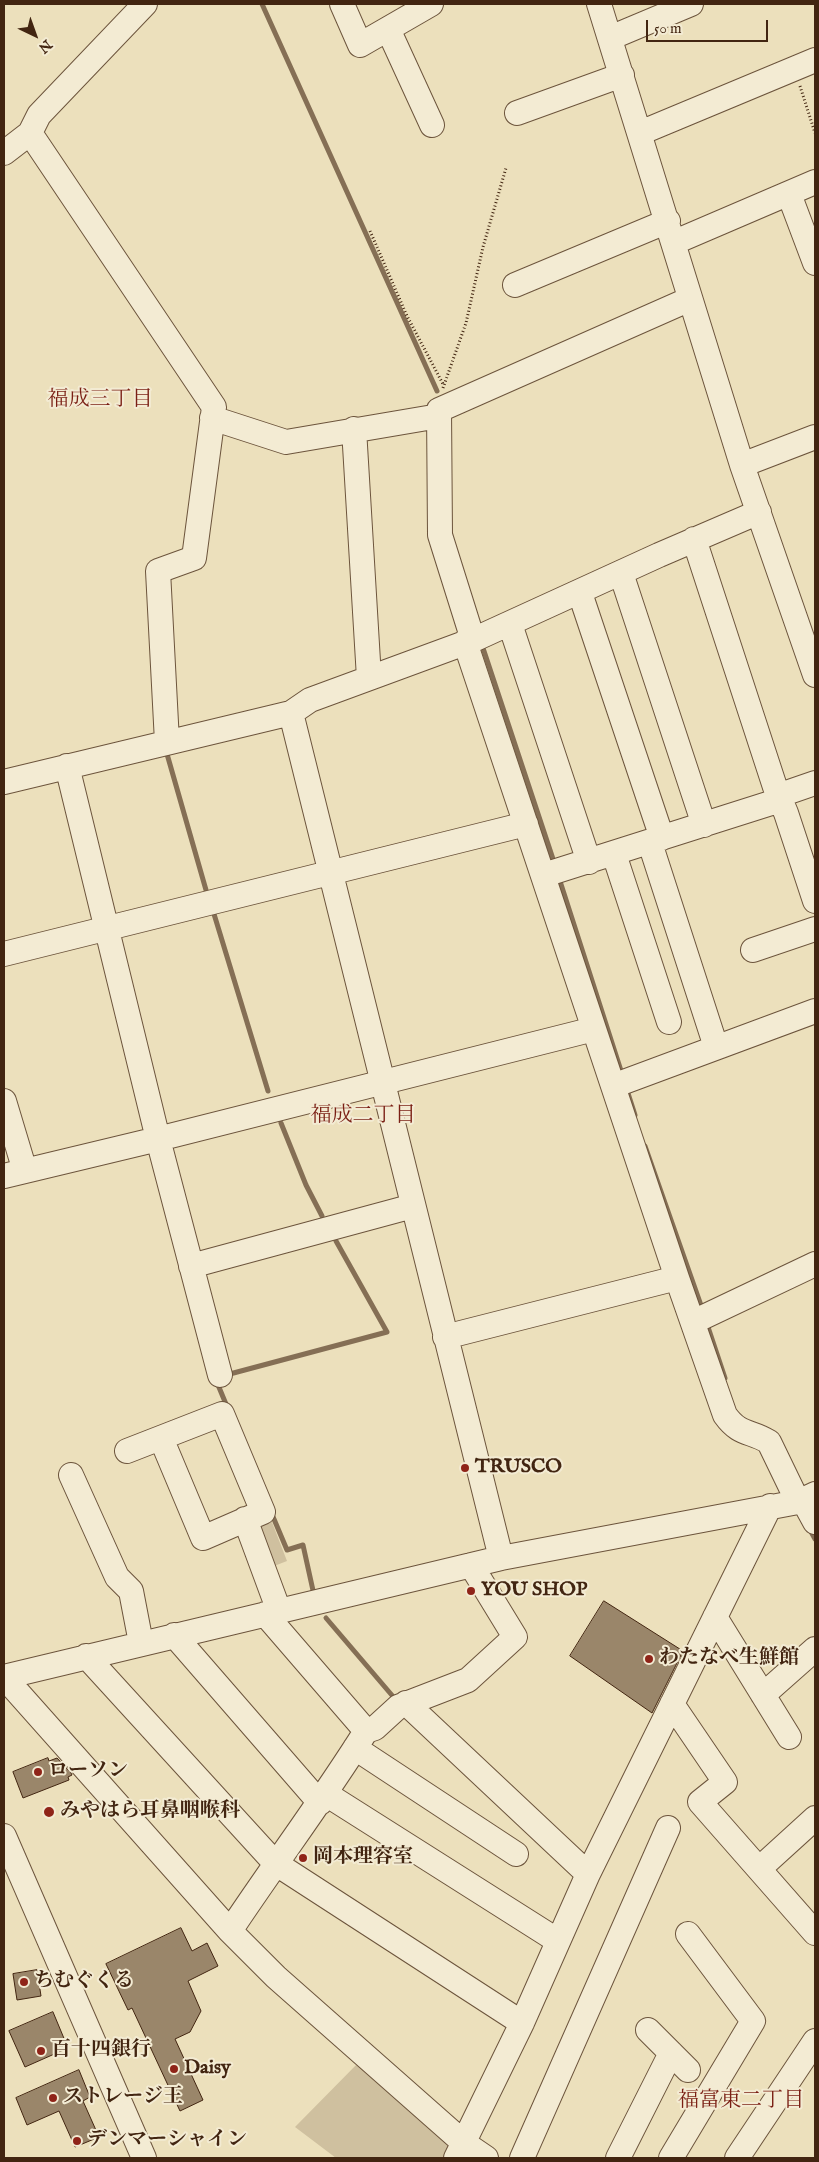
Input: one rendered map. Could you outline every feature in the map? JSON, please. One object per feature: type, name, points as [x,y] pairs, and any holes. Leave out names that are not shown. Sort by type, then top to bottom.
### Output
[{"type":"street","points":[[4,152],[30,133],[39,115],[145,4]]},
{"type":"street","points":[[342,4],[360,45],[388,29],[407,10],[432,4]]},
{"type":"street","points":[[599,4],[616,36],[622,75],[646,131],[677,235],[690,299],[742,465],[759,512],[808,627],[815,675]]},
{"type":"street","points":[[616,36],[691,4]]},
{"type":"street","points":[[388,29],[432,125]]},
{"type":"street","points":[[646,131],[815,60]]},
{"type":"street","points":[[517,113],[622,75]]},
{"type":"street","points":[[30,133],[214,407],[194,558],[158,571],[167,742]]},
{"type":"street","points":[[515,285],[677,235],[789,194],[815,182]]},
{"type":"street","points":[[789,194],[815,262]]},
{"type":"street","points":[[212,418],[286,442],[439,413],[690,299]]},
{"type":"street","points":[[439,413],[440,535],[469,641],[526,824],[552,873],[594,1029],[621,1083],[677,1278],[701,1319],[725,1415],[739,1430],[768,1442],[805,1499],[815,1522]]},
{"type":"street","points":[[354,429],[369,678]]},
{"type":"street","points":[[742,465],[815,437]]},
{"type":"street","points":[[4,782],[292,713],[310,700],[510,624],[694,539],[759,512]]},
{"type":"street","points":[[694,539],[815,901]]},
{"type":"street","points":[[621,573],[704,825]]},
{"type":"street","points":[[580,592],[656,840],[716,1047]]},
{"type":"street","points":[[510,624],[589,862]]},
{"type":"street","points":[[292,713],[501,1558]]},
{"type":"street","points":[[67,766],[158,1140],[220,1375]]},
{"type":"street","points":[[552,873],[771,803],[786,793],[815,783]]},
{"type":"street","points":[[4,954],[106,927],[526,824]]},
{"type":"street","points":[[614,854],[669,1022]]},
{"type":"street","points":[[753,950],[815,929]]},
{"type":"street","points":[[621,1083],[815,1011]]},
{"type":"street","points":[[4,1101],[14,1174],[158,1140],[594,1029]]},
{"type":"street","points":[[191,1266],[414,1206]]},
{"type":"street","points":[[701,1319],[815,1264]]},
{"type":"street","points":[[445,1337],[677,1278]]},
{"type":"street","points":[[127,1451],[222,1414],[263,1512],[203,1538],[161,1438]]},
{"type":"street","points":[[71,1475],[117,1577],[131,1591],[141,1643]]},
{"type":"street","points":[[486,2158],[460,2151],[276,1977],[230,1930],[4,1677],[501,1558],[805,1499]]},
{"type":"street","points":[[460,2151],[522,2023],[588,1874],[770,1506]]},
{"type":"street","points":[[245,1519],[272,1613],[360,1739],[516,1854]]},
{"type":"street","points":[[230,1930],[275,1862],[323,1798],[360,1739],[375,1728],[398,1706],[468,1680],[515,1637],[471,1565]]},
{"type":"street","points":[[715,1617],[789,1737]]},
{"type":"street","points":[[174,1635],[323,1798],[558,1941]]},
{"type":"street","points":[[763,1695],[815,1649]]},
{"type":"street","points":[[86,1656],[275,1862],[522,2023]]},
{"type":"street","points":[[406,1703],[588,1874]]},
{"type":"street","points":[[672,1704],[725,1782],[700,1802],[815,1933]]},
{"type":"street","points":[[759,1869],[815,1818]]},
{"type":"street","points":[[522,2158],[668,1828]]},
{"type":"street","points":[[4,1836],[144,2158]]},
{"type":"street","points":[[671,2158],[753,2021],[688,1934]]},
{"type":"street","points":[[648,2030],[688,2070]]},
{"type":"street","points":[[737,2158],[815,2041]]},
{"type":"street","points":[[618,2158],[671,2053]]},
{"type":"path","points":[[794,69],[815,133]]},
{"type":"path","points":[[439,413],[444,385],[466,323],[483,248],[506,168]]},
{"type":"path","points":[[370,231],[407,316],[444,385]]},
{"type":"shaded area","points":[[270,1517],[287,1561],[269,1568],[252,1524]]},
{"type":"shaded area","points":[[360,2061],[450,2141],[448,2158],[336,2158],[295,2127]]},
{"type":"building","points":[[604,1601],[683,1651],[652,1713],[570,1656]]},
{"type":"building","points":[[48,1758],[49,1761],[57,1758],[71,1773],[72,1775],[68,1777],[69,1780],[23,1798],[13,1772]]},
{"type":"building","points":[[181,1928],[192,1951],[207,1943],[218,1966],[188,1981],[201,2011],[190,2032],[175,2039],[203,2100],[180,2111],[132,2008],[128,2010],[106,1964]]},
{"type":"building","points":[[37,1970],[41,1996],[17,2000],[13,1974]]},
{"type":"building","points":[[53,2012],[68,2048],[25,2067],[9,2031]]},
{"type":"building","name":"ストレージ王","points":[[79,2070],[90,2097],[83,2101],[99,2137],[75,2147],[59,2111],[27,2125],[16,2098]]},
{"type":"waterway","points":[[262,4],[437,391]]},
{"type":"waterway","points":[[482,645],[555,865]]},
{"type":"waterway","points":[[167,754],[206,890]]},
{"type":"waterway","points":[[559,878],[623,1077]]},
{"type":"waterway","points":[[214,914],[268,1091]]},
{"type":"waterway","points":[[626,1087],[635,1115]]},
{"type":"waterway","points":[[281,1123],[306,1185],[322,1216]]},
{"type":"waterway","points":[[645,1146],[703,1311]]},
{"type":"waterway","points":[[226,1375],[387,1332],[336,1241]]},
{"type":"waterway","points":[[706,1321],[725,1378]]},
{"type":"waterway","points":[[216,1380],[228,1409]]},
{"type":"waterway","points":[[271,1512],[287,1550],[303,1545],[314,1595]]},
{"type":"waterway","points":[[809,1528],[815,1539]]},
{"type":"waterway","points":[[326,1618],[396,1700]]},
{"type":"place","name":"TRUSCO","points":[[465,1468]]},
{"type":"place","name":"YOU SHOP","points":[[471,1591]]},
{"type":"place","name":"わたなべ生鮮館","points":[[649,1659]]},
{"type":"place","name":"ローソン","points":[[38,1772]]},
{"type":"place","name":"みやはら耳鼻咽喉科","points":[[49,1812]]},
{"type":"place","name":"岡本理容室","points":[[303,1858]]},
{"type":"place","name":"ちむぐくる","points":[[24,1982]]},
{"type":"place","name":"百十四銀行","points":[[41,2051]]},
{"type":"place","name":"Daisy","points":[[174,2069]]},
{"type":"place","name":"ストレージ王","points":[[53,2098]]},
{"type":"place","name":"デンマーシャイン","points":[[77,2141]]},
{"type":"district","name":"福成三丁目","points":[[100,401]]},
{"type":"district","name":"福成二丁目","points":[[363,1117]]},
{"type":"district","name":"福富東二丁目","points":[[741,2102]]}]
